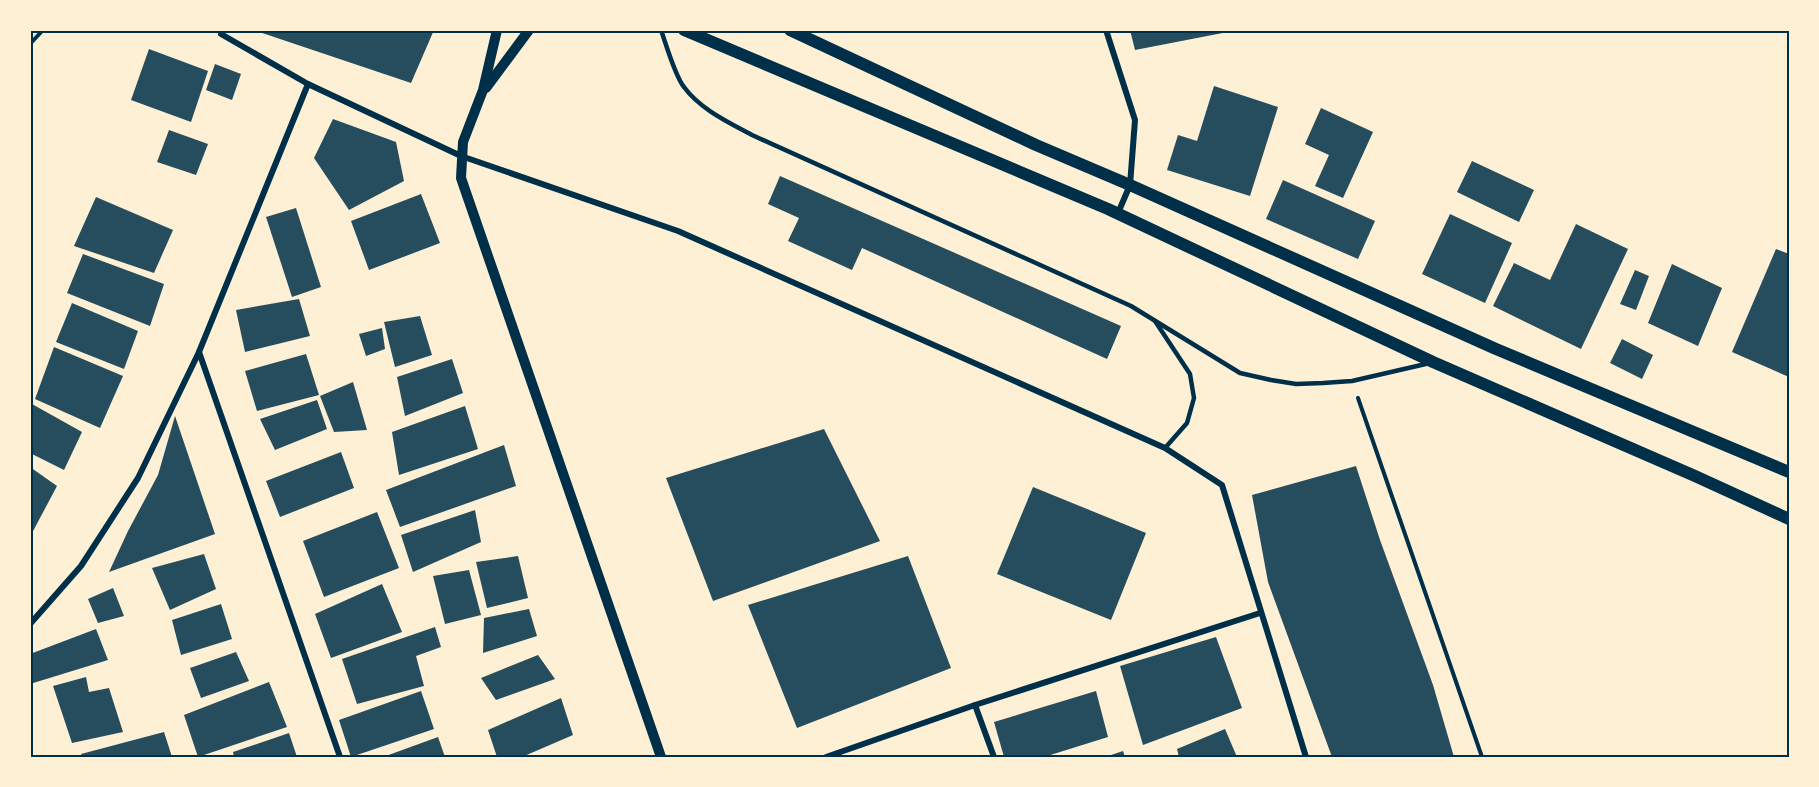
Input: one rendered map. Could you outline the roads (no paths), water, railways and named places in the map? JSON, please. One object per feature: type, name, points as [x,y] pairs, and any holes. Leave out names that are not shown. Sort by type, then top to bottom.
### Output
[{"type":"main road","points":[[684,30],[1118,214],[1432,362],[1789,519]]},
{"type":"main road","points":[[790,30],[1036,145],[1496,350],[1789,472]]},
{"type":"street","points":[[497,30],[483,90],[463,142],[461,178],[661,757]]},
{"type":"street","points":[[483,90],[529,30]]},
{"type":"street","points":[[1106,30],[1135,120],[1130,185],[1118,214]]},
{"type":"street","points":[[221,34],[308,84],[461,156],[678,231],[1165,448],[1222,485],[1306,757]]},
{"type":"street","points":[[30,624],[81,566],[138,478],[199,352],[308,84]]},
{"type":"street","points":[[199,352],[340,757]]},
{"type":"street","points":[[826,757],[975,705],[1260,613]]},
{"type":"street","points":[[975,705],[994,757]]},
{"type":"lane","points":[[661,30],[683,86],[700,104],[723,120],[1131,306],[1240,373],[1296,384],[1352,381],[1432,362]]},
{"type":"lane","points":[[1154,319],[1190,374],[1194,398],[1187,423],[1165,448]]}]
